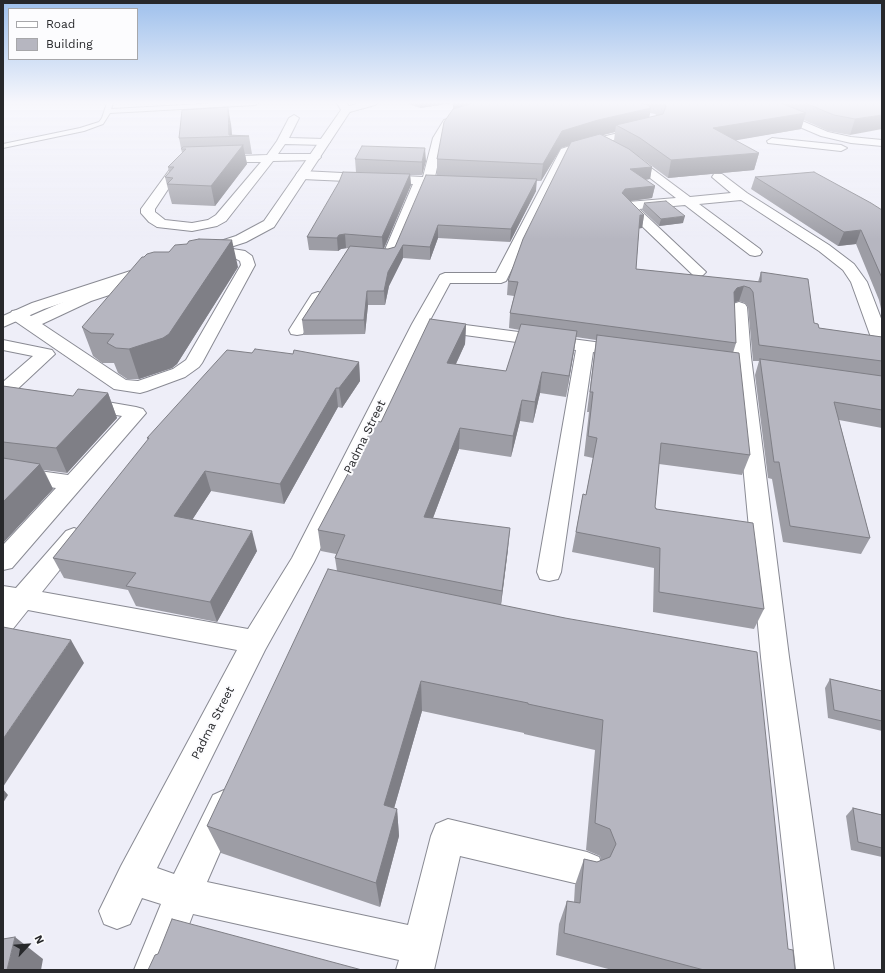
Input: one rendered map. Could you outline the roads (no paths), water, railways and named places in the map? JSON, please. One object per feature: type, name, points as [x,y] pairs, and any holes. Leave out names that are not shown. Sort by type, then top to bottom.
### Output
[{"type":"street","points":[[277,148],[270,158],[221,218],[212,223],[192,227],[162,224],[154,220],[148,213],[148,209],[182,161],[199,160],[270,158],[315,157]]},
{"type":"street","points":[[24,319],[121,385],[140,386],[179,373],[193,363],[248,265],[247,259],[240,254],[233,253],[191,260],[241,239],[269,224],[321,148]]},
{"type":"street","points":[[353,253],[390,257],[424,181],[435,148]]},
{"type":"street","name":"Padma Street","points":[[117,911],[255,642],[302,562],[420,324],[445,278],[501,278],[538,186],[565,152],[575,148]]},
{"type":"street","points":[[615,148],[632,158],[755,252]]},
{"type":"street","points":[[840,148],[882,153]]},
{"type":"street","points":[[302,175],[467,183]]},
{"type":"street","points":[[718,177],[743,196],[824,248],[849,267],[859,282],[882,342]]},
{"type":"street","points":[[698,272],[628,206],[743,196]]},
{"type":"street","points":[[3,322],[24,319],[165,268]]},
{"type":"street","points":[[297,330],[326,285]]},
{"type":"street","points":[[739,307],[743,367],[774,657],[815,970]]},
{"type":"street","points":[[420,324],[640,353]]},
{"type":"street","points":[[3,345],[46,354],[4,392]]},
{"type":"street","points":[[550,572],[585,346]]},
{"type":"street","points":[[4,392],[27,395]]},
{"type":"street","points":[[3,561],[136,413],[66,401]]},
{"type":"street","points":[[3,473],[73,483]]},
{"type":"street","points":[[3,622],[13,597],[88,521]]},
{"type":"street","points":[[13,597],[255,642]]},
{"type":"street","points":[[748,671],[756,672],[775,860]]},
{"type":"street","points":[[153,970],[183,894],[236,780]]},
{"type":"street","points":[[133,878],[183,894],[418,958],[448,836],[587,869]]}]
